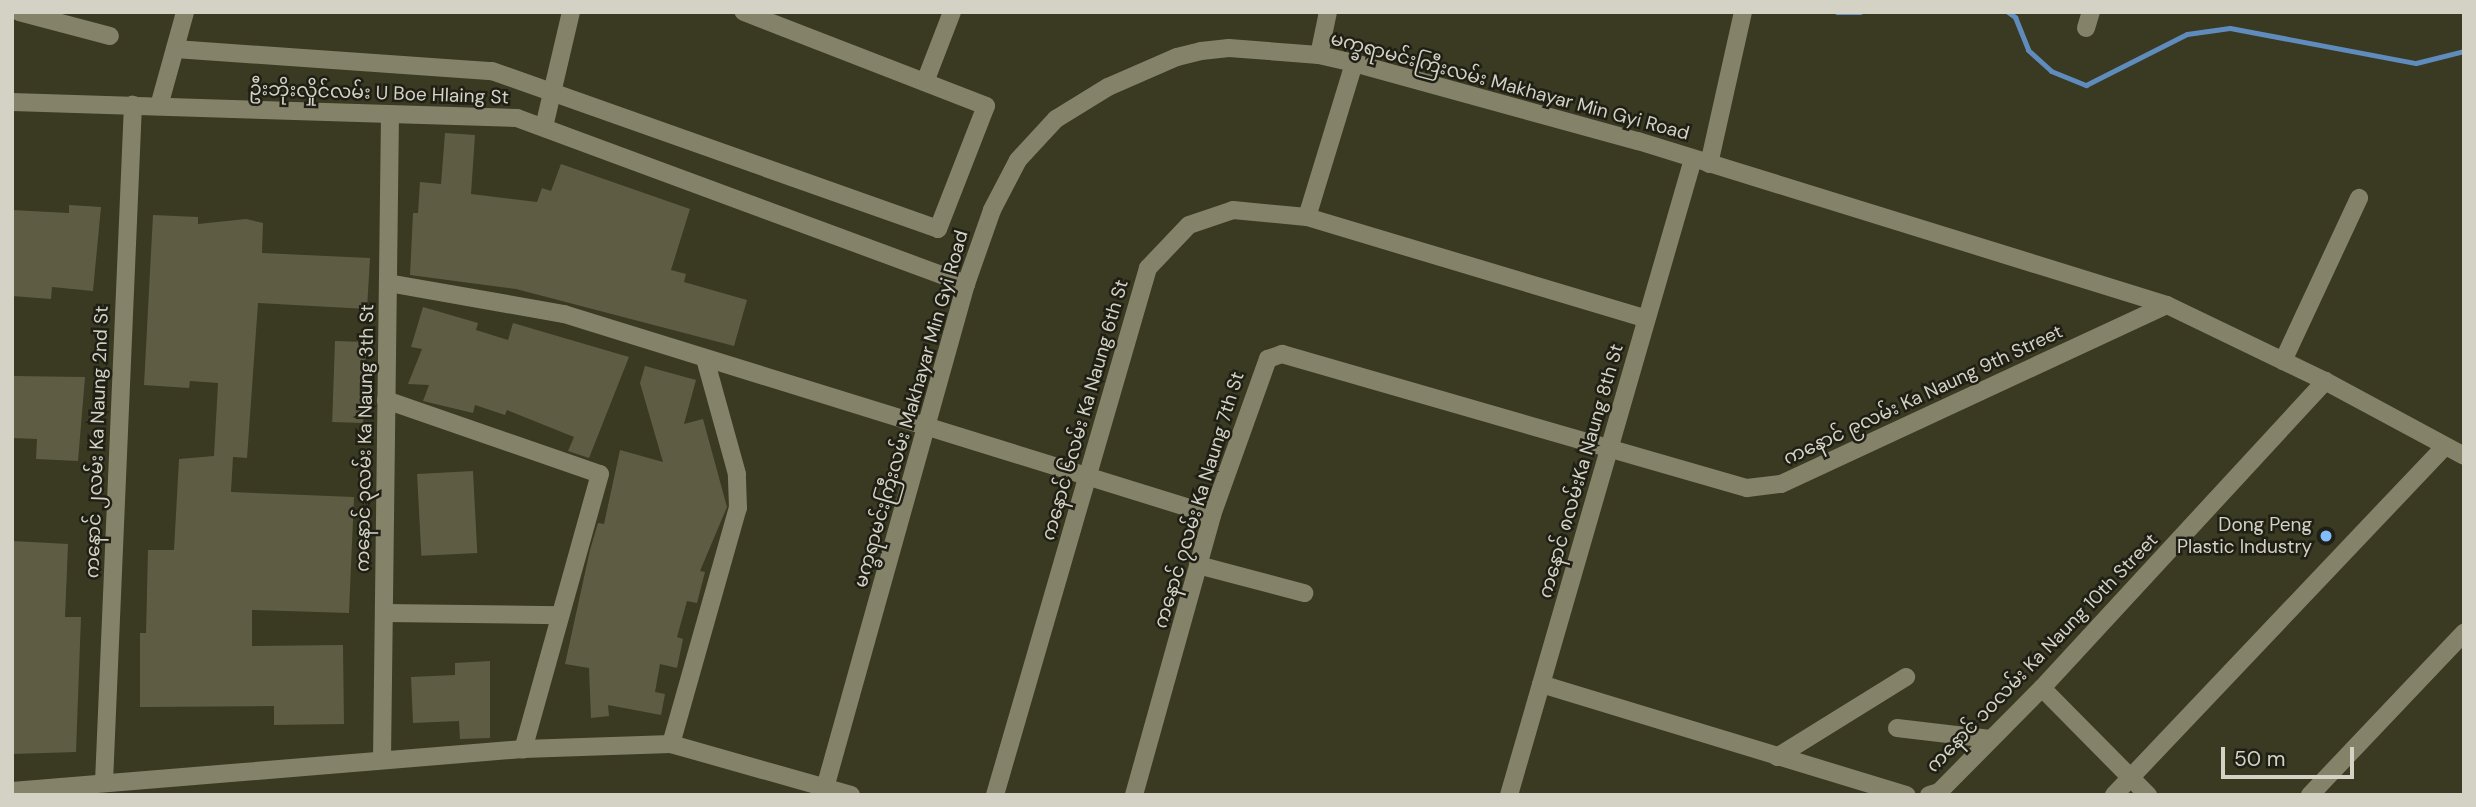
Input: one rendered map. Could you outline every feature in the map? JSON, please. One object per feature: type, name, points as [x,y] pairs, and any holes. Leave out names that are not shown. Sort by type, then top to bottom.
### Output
[{"type":"street","points":[[19,12],[110,36]]},
{"type":"street","points":[[159,106],[186,12]]},
{"type":"street","points":[[544,127],[571,12]]},
{"type":"street","points":[[175,49],[492,71],[552,90],[938,229],[986,106],[925,82],[790,20],[744,12]]},
{"type":"street","points":[[925,82],[952,12]]},
{"type":"street","points":[[1319,55],[1328,12]]},
{"type":"street","name":"ကနောင် ၈လမ်းKa Naung 8th St","points":[[1509,795],[1647,319],[1701,161],[1743,12]]},
{"type":"street","name":"မက္ခရာမင်းကြီးလမ်း Makhayar Min Gyi Road","points":[[824,791],[966,284],[992,211],[1018,160],[1056,119],[1108,87],[1177,57],[1229,48],[1319,55],[1354,63],[1701,161],[2167,305],[2325,381],[2464,456]]},
{"type":"street","points":[[1307,217],[1354,63]]},
{"type":"street","name":"ဦးဘိုးလှိုင်လမ်း U Boe Hlaing St","points":[[12,102],[517,118],[966,284]]},
{"type":"street","name":"ကနောင် ၂လမ်း Ka Naung 2nd St","points":[[104,782],[133,105]]},
{"type":"street","name":"ကနောင် ၃လမ်း Ka Naung 3th St","points":[[382,760],[390,116]]},
{"type":"street","points":[[2283,361],[2359,198]]},
{"type":"street","name":"ကနောင် ၆လမ်း Ka Naung 6th St","points":[[995,795],[1148,268],[1168,242],[1189,225],[1233,210],[1307,217],[1647,319]]},
{"type":"street","points":[[388,283],[564,314],[925,429],[1212,515]]},
{"type":"street","name":"ကနောင် ၉လမ်း Ka Naung 9th Street","points":[[1610,445],[1747,488],[1781,484],[2167,305]]},
{"type":"street","name":"ကနောင် ၇လမ်း Ka Naung 7th St","points":[[1134,795],[1212,515],[1260,372],[1268,359],[1282,354],[1610,445]]},
{"type":"street","points":[[671,744],[738,508],[737,474],[705,359]]},
{"type":"street","name":"ကနောင် ၁၀လမ်း Ka Naung 10th Street","points":[[1929,795],[1939,792],[2042,688],[2325,381]]},
{"type":"street","points":[[386,400],[600,474],[523,749]]},
{"type":"street","points":[[2114,795],[2444,447]]},
{"type":"street","points":[[1198,565],[1304,593]]},
{"type":"street","points":[[384,613],[560,615]]},
{"type":"street","points":[[2310,795],[2464,633]]},
{"type":"street","points":[[1777,757],[1906,677]]},
{"type":"street","points":[[1541,684],[1907,795]]},
{"type":"street","points":[[2042,688],[2148,795]]},
{"type":"street","points":[[1897,728],[1990,739]]},
{"type":"street","points":[[12,791],[523,749],[671,744],[824,791],[852,795]]},
{"type":"building","points":[[445,133],[475,135],[471,194],[537,202],[542,188],[551,191],[561,164],[690,209],[671,270],[686,274],[684,282],[747,300],[734,346],[516,289],[410,275],[413,213],[418,213],[420,182],[441,184]]},
{"type":"building","points":[[69,205],[101,207],[93,291],[52,287],[51,299],[12,296],[12,210],[69,213]]},
{"type":"building","points":[[153,215],[198,217],[198,224],[246,219],[263,223],[262,253],[370,258],[367,309],[258,303],[247,458],[233,457],[231,492],[354,497],[349,613],[252,610],[252,646],[343,645],[344,724],[274,725],[274,706],[140,707],[140,633],[146,633],[148,550],[174,550],[179,459],[214,456],[218,383],[190,381],[189,388],[144,385]]},
{"type":"building","points":[[423,307],[478,323],[476,330],[508,340],[513,323],[629,357],[589,458],[568,451],[574,437],[507,410],[505,415],[475,405],[473,413],[423,401],[429,385],[408,384],[422,349],[411,347]]},
{"type":"building","points":[[335,341],[366,342],[363,423],[332,422]]},
{"type":"building","points":[[645,366],[696,380],[684,424],[703,419],[727,507],[700,571],[705,572],[697,603],[687,601],[677,637],[683,639],[677,668],[660,664],[655,692],[665,694],[661,715],[608,705],[609,716],[591,718],[589,668],[565,664],[590,550],[598,523],[604,524],[620,450],[663,462],[640,383]]},
{"type":"building","points":[[12,376],[85,377],[78,461],[36,459],[37,439],[12,438]]},
{"type":"building","points":[[473,471],[477,553],[421,556],[417,474]]},
{"type":"building","points":[[12,541],[68,544],[65,617],[81,617],[76,752],[12,754]]},
{"type":"building","points":[[490,661],[490,738],[460,739],[459,721],[413,723],[411,677],[455,675],[455,663]]},
{"type":"waterway","points":[[1837,12],[1860,12]]},
{"type":"waterway","points":[[2008,12],[2015,17],[2028,50],[2051,71],[2086,85],[2187,34],[2230,28],[2416,63],[2464,51]]},
{"type":"place","name":"Dong Peng Plastic Industry","points":[[2326,536]]}]
